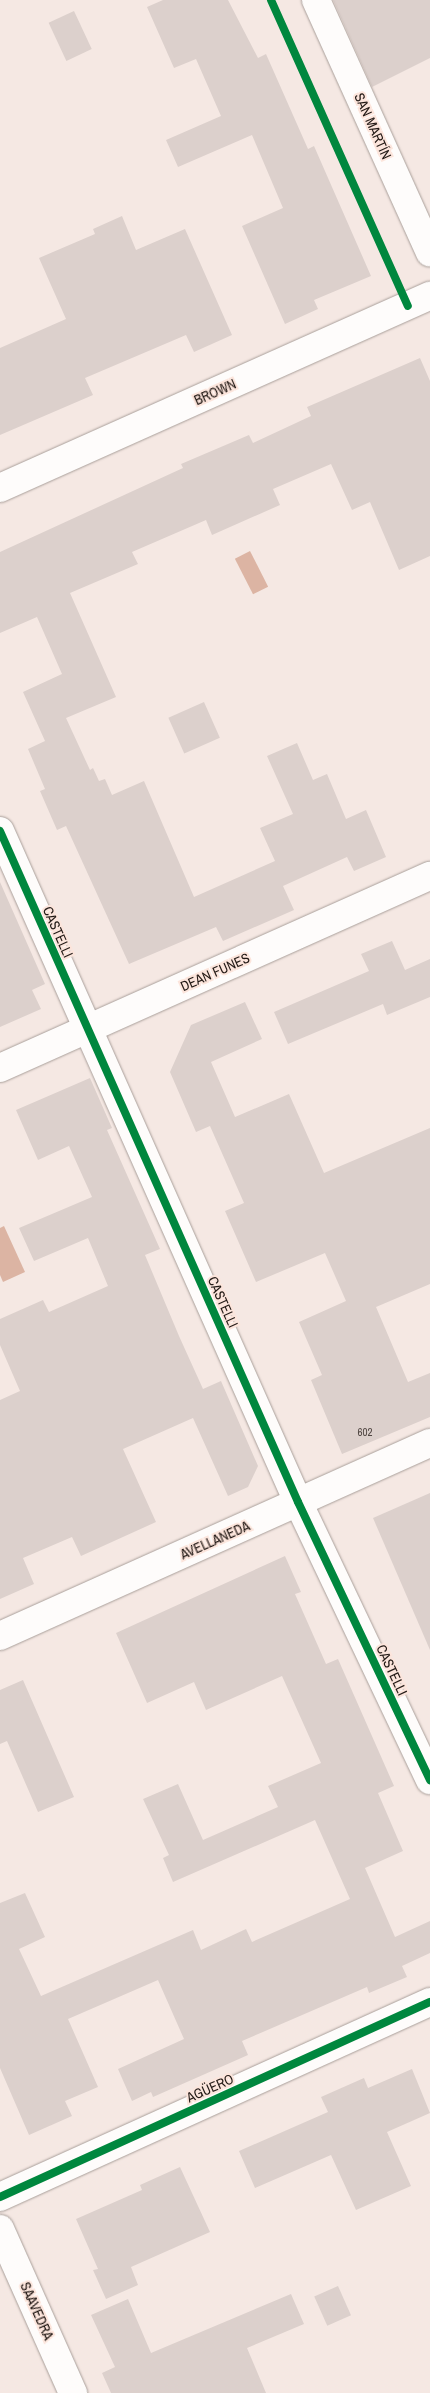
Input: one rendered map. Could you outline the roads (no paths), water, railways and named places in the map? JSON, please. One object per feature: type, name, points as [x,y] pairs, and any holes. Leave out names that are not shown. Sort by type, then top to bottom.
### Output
[{"type":"street","name":"SAN MARTÍN","points":[[316,0],[430,252]]},
{"type":"street","name":"BROWN","points":[[0,488],[430,296]]},
{"type":"street","name":"CASTELLI","points":[[0,831],[298,1502],[430,1780]]},
{"type":"street","name":"DEAN FUNES","points":[[0,1068],[430,876]]},
{"type":"street","name":"AVELLANEDA","points":[[0,1636],[430,1443]]},
{"type":"street","name":"AGÜERO","points":[[0,2197],[430,2002]]},
{"type":"street","name":"SAAVEDRA","points":[[0,2229],[73,2393]]}]
